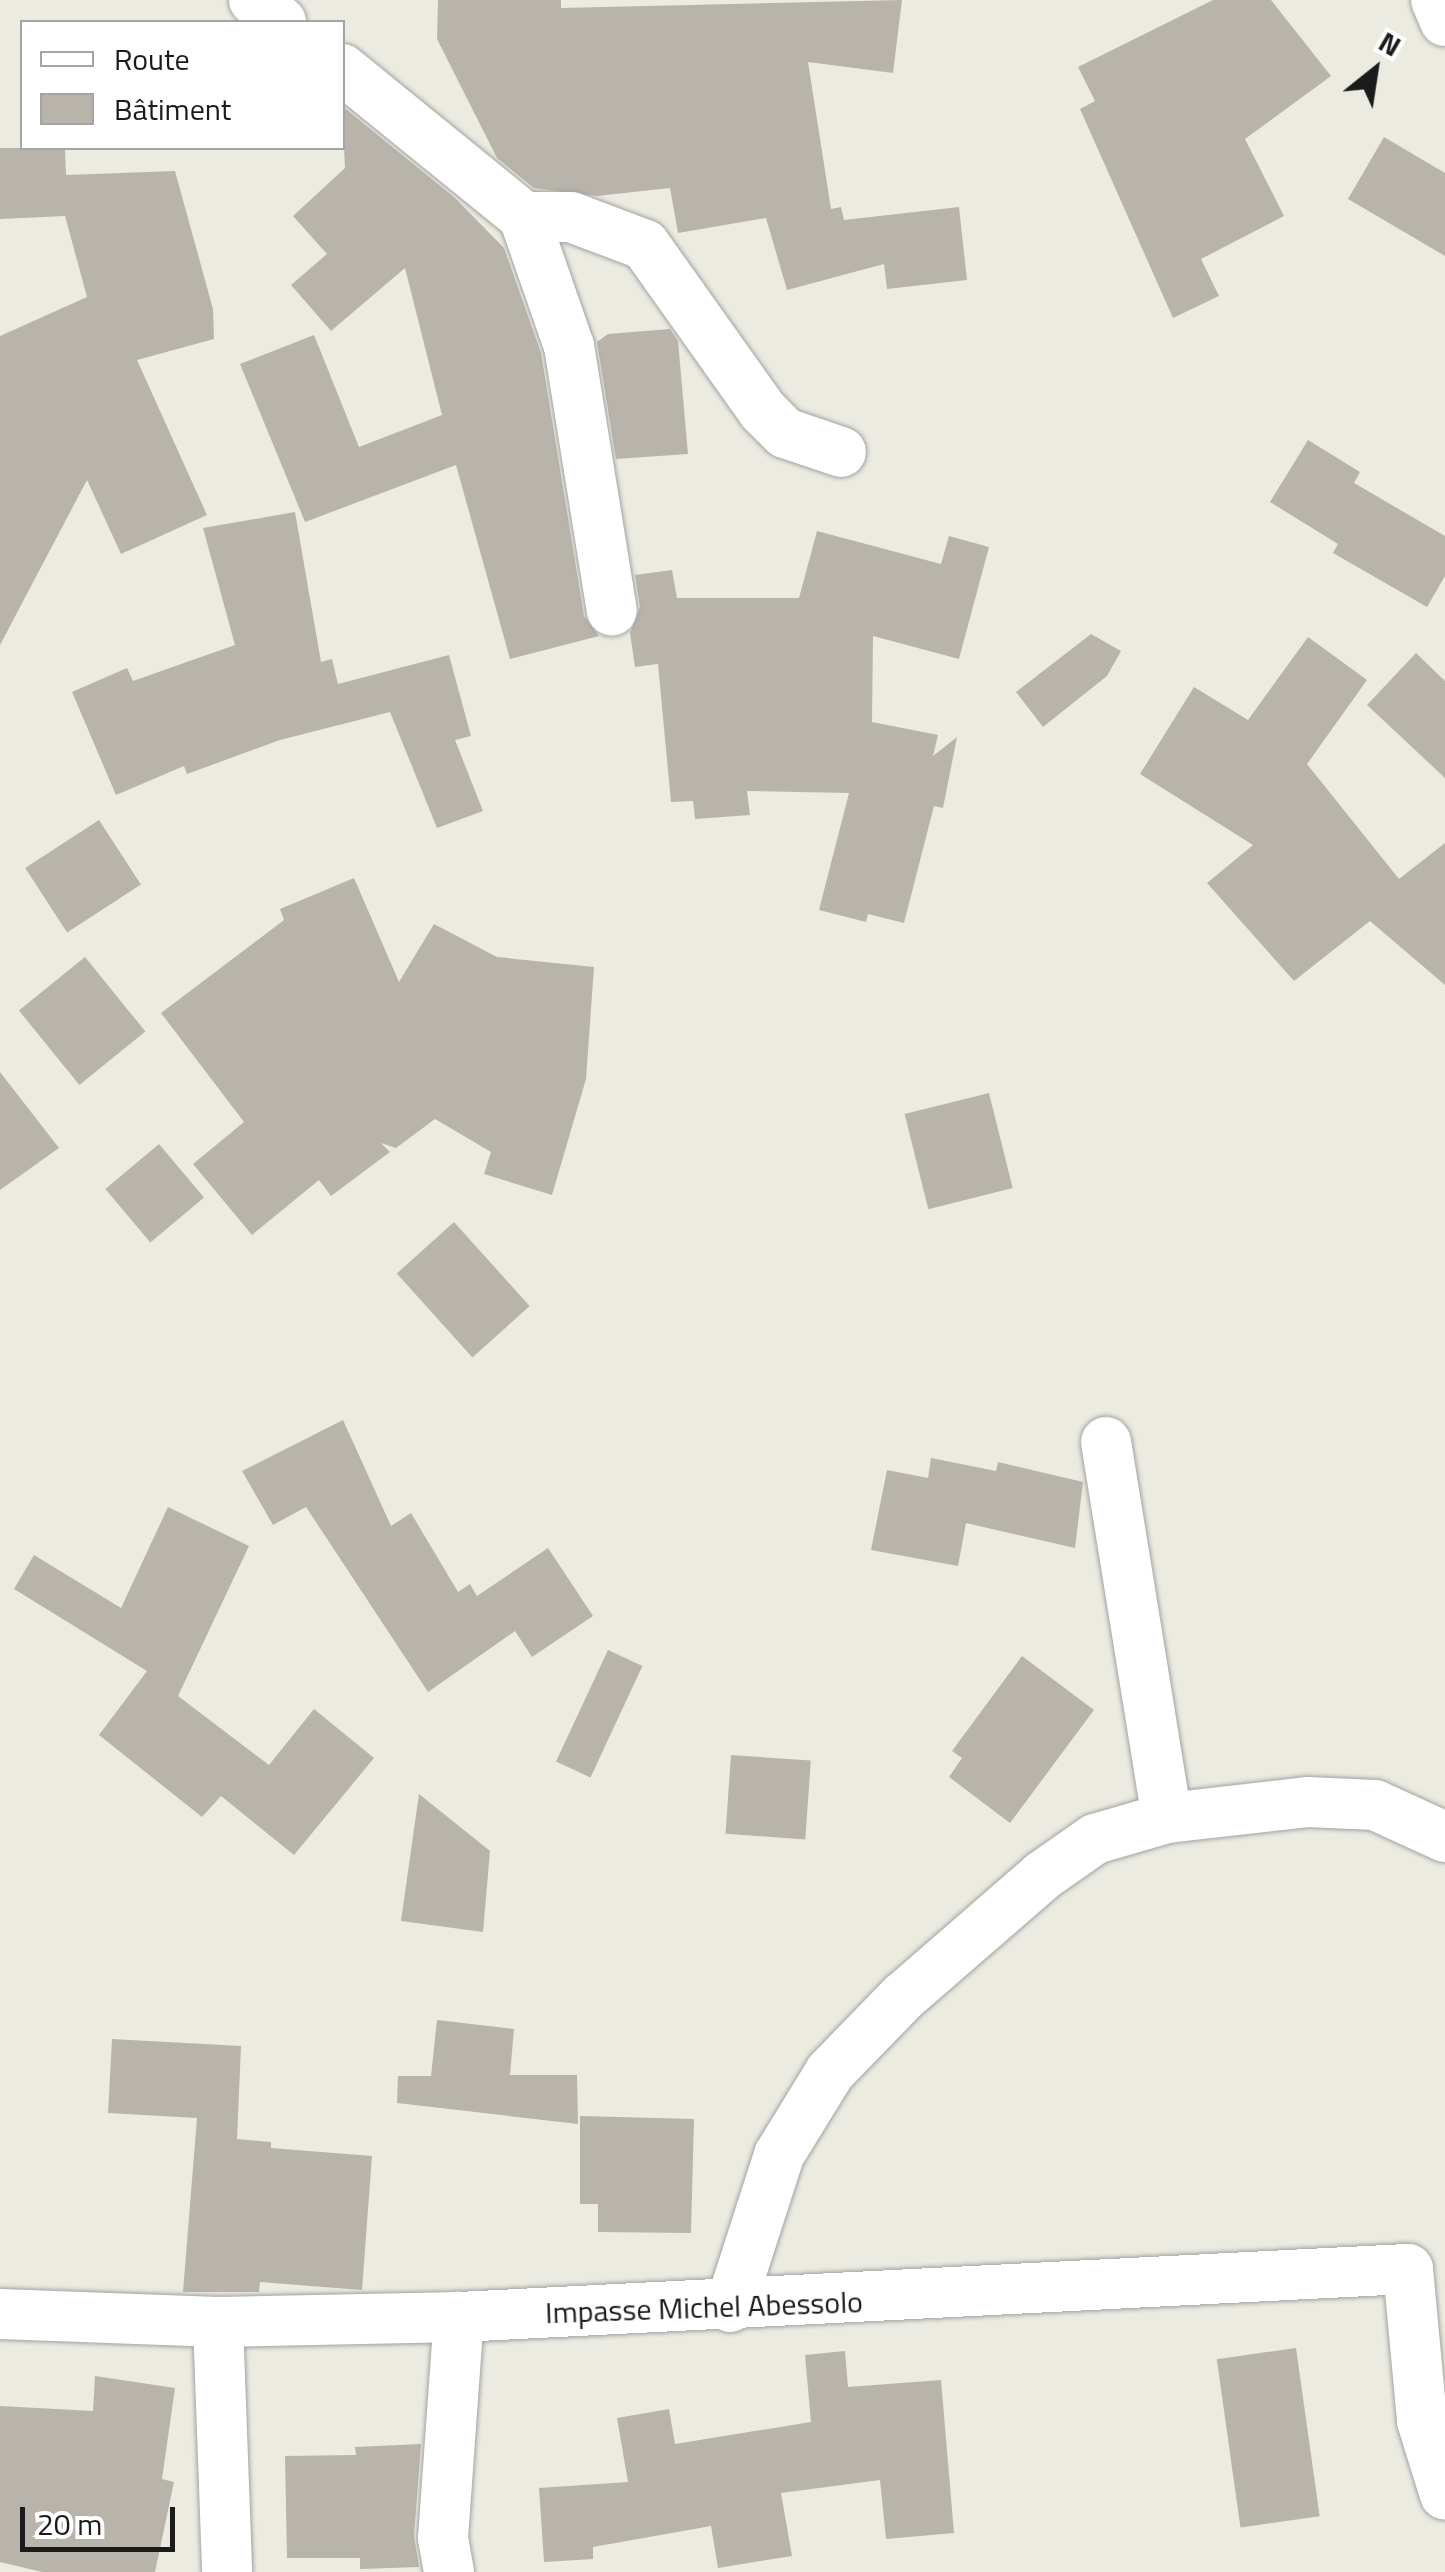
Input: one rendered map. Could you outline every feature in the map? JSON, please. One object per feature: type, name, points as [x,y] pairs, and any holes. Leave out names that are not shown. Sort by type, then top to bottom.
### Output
[{"type":"street","points":[[254,0],[279,20]]},
{"type":"street","points":[[1436,0],[1445,21]]},
{"type":"street","points":[[345,71],[524,217],[569,346],[612,611]]},
{"type":"street","points":[[524,217],[571,216],[645,244],[764,411],[785,433],[841,452]]},
{"type":"street","points":[[1106,1442],[1167,1818]]},
{"type":"street","points":[[730,2307],[779,2155],[830,2072],[903,1997],[1042,1876],[1095,1840],[1167,1818],[1307,1802],[1375,1805],[1445,1836]]},
{"type":"street","name":"Impasse Michel Abessolo","points":[[0,2314],[218,2322],[459,2317],[730,2307],[1408,2270],[1422,2420],[1445,2495]]},
{"type":"street","points":[[449,2572],[443,2538],[459,2317]]},
{"type":"street","points":[[218,2322],[227,2572]]},
{"type":"building","points":[[438,0],[561,0],[561,8],[902,0],[893,73],[808,62],[831,209],[841,207],[844,220],[959,207],[967,280],[887,289],[884,264],[787,290],[766,218],[678,233],[670,188],[597,196],[534,188],[497,158],[437,39]]},
{"type":"building","points":[[1213,0],[1271,0],[1331,76],[1245,139],[1284,216],[1201,259],[1219,296],[1173,318],[1080,109],[1095,101],[1078,67]]},
{"type":"building","points":[[345,108],[455,198],[504,248],[541,353],[584,616],[599,636],[510,659],[456,465],[305,522],[240,364],[314,335],[359,447],[442,415],[405,268],[331,331],[291,285],[327,254],[293,216],[345,168]]},
{"type":"building","points":[[1384,137],[1445,173],[1445,256],[1348,199]]},
{"type":"building","points":[[0,148],[65,150],[66,175],[175,171],[213,309],[214,339],[137,360],[207,515],[121,554],[87,480],[0,645],[0,336],[87,297],[65,216],[0,219]]},
{"type":"building","points":[[670,329],[678,341],[688,454],[616,459],[597,342],[608,334]]},
{"type":"building","points":[[1308,440],[1360,472],[1354,483],[1445,536],[1445,576],[1427,607],[1333,553],[1338,544],[1270,502]]},
{"type":"building","points":[[295,512],[321,662],[332,659],[338,684],[449,655],[471,736],[455,740],[483,811],[437,828],[390,712],[280,740],[187,774],[184,766],[116,795],[72,692],[127,668],[133,681],[235,645],[203,528]]},
{"type":"building","points":[[817,531],[941,564],[949,536],[989,547],[959,659],[873,636],[872,722],[938,735],[933,756],[957,737],[943,808],[934,806],[904,923],[868,914],[866,922],[819,910],[849,793],[747,791],[750,815],[695,819],[693,801],[671,802],[658,664],[635,667],[630,633],[640,607],[635,575],[672,570],[677,598],[799,598]]},
{"type":"building","points":[[1091,634],[1121,651],[1107,676],[1043,727],[1016,692]]},
{"type":"building","points":[[1308,637],[1367,680],[1307,764],[1399,879],[1445,843],[1445,985],[1370,921],[1294,981],[1207,883],[1253,845],[1140,774],[1194,687],[1248,720]]},
{"type":"building","points":[[1416,653],[1445,681],[1445,778],[1367,705]]},
{"type":"building","points":[[99,820],[141,885],[67,933],[25,868]]},
{"type":"building","points":[[354,878],[399,982],[434,924],[497,957],[594,967],[586,1079],[552,1195],[484,1174],[491,1152],[435,1119],[396,1148],[381,1143],[390,1152],[331,1196],[319,1180],[252,1235],[193,1164],[244,1122],[161,1013],[284,920],[280,909]]},
{"type":"building","points":[[85,957],[145,1032],[79,1085],[19,1010]]},
{"type":"building","points":[[0,1072],[59,1148],[0,1190]]},
{"type":"building","points":[[989,1093],[1013,1188],[928,1209],[905,1114]]},
{"type":"building","points":[[159,1144],[204,1198],[150,1243],[105,1189]]},
{"type":"building","points":[[454,1222],[530,1306],[472,1357],[397,1274]]},
{"type":"building","points":[[343,1420],[391,1526],[411,1513],[458,1592],[470,1584],[477,1596],[548,1548],[593,1616],[532,1657],[515,1631],[428,1692],[306,1507],[273,1525],[242,1471]]},
{"type":"building","points":[[931,1458],[996,1471],[998,1462],[1083,1482],[1075,1548],[966,1523],[958,1566],[871,1550],[887,1470],[928,1478]]},
{"type":"building","points":[[168,1507],[249,1546],[178,1696],[269,1765],[314,1709],[374,1758],[294,1855],[221,1796],[202,1817],[99,1735],[147,1671],[14,1589],[34,1555],[121,1608]]},
{"type":"building","points":[[608,1650],[642,1666],[590,1778],[556,1761]]},
{"type":"building","points":[[1022,1656],[1094,1710],[1010,1823],[949,1777],[962,1758],[952,1751]]},
{"type":"building","points":[[731,1755],[811,1761],[805,1839],[725,1834]]},
{"type":"building","points":[[419,1794],[490,1851],[483,1932],[401,1921]]},
{"type":"building","points":[[437,2020],[514,2029],[510,2075],[577,2075],[578,2124],[397,2103],[398,2076],[431,2076]]},
{"type":"building","points":[[112,2039],[241,2046],[237,2139],[271,2142],[271,2148],[372,2156],[362,2290],[260,2282],[259,2292],[183,2292],[197,2118],[108,2113]]},
{"type":"building","points":[[580,2116],[694,2119],[691,2233],[598,2232],[598,2204],[580,2204]]},
{"type":"building","points":[[1296,2348],[1320,2516],[1240,2527],[1217,2359]]},
{"type":"building","points":[[845,2351],[848,2387],[941,2380],[954,2533],[886,2539],[880,2480],[781,2493],[792,2556],[718,2568],[711,2526],[593,2547],[593,2559],[544,2562],[539,2488],[628,2482],[617,2418],[669,2409],[675,2444],[811,2422],[805,2355]]},
{"type":"building","points":[[95,2376],[175,2388],[162,2479],[174,2482],[155,2572],[42,2572],[0,2562],[0,2406],[93,2411]]},
{"type":"building","points":[[421,2444],[414,2536],[419,2567],[360,2569],[360,2558],[287,2558],[285,2456],[356,2455],[355,2447]]}]
